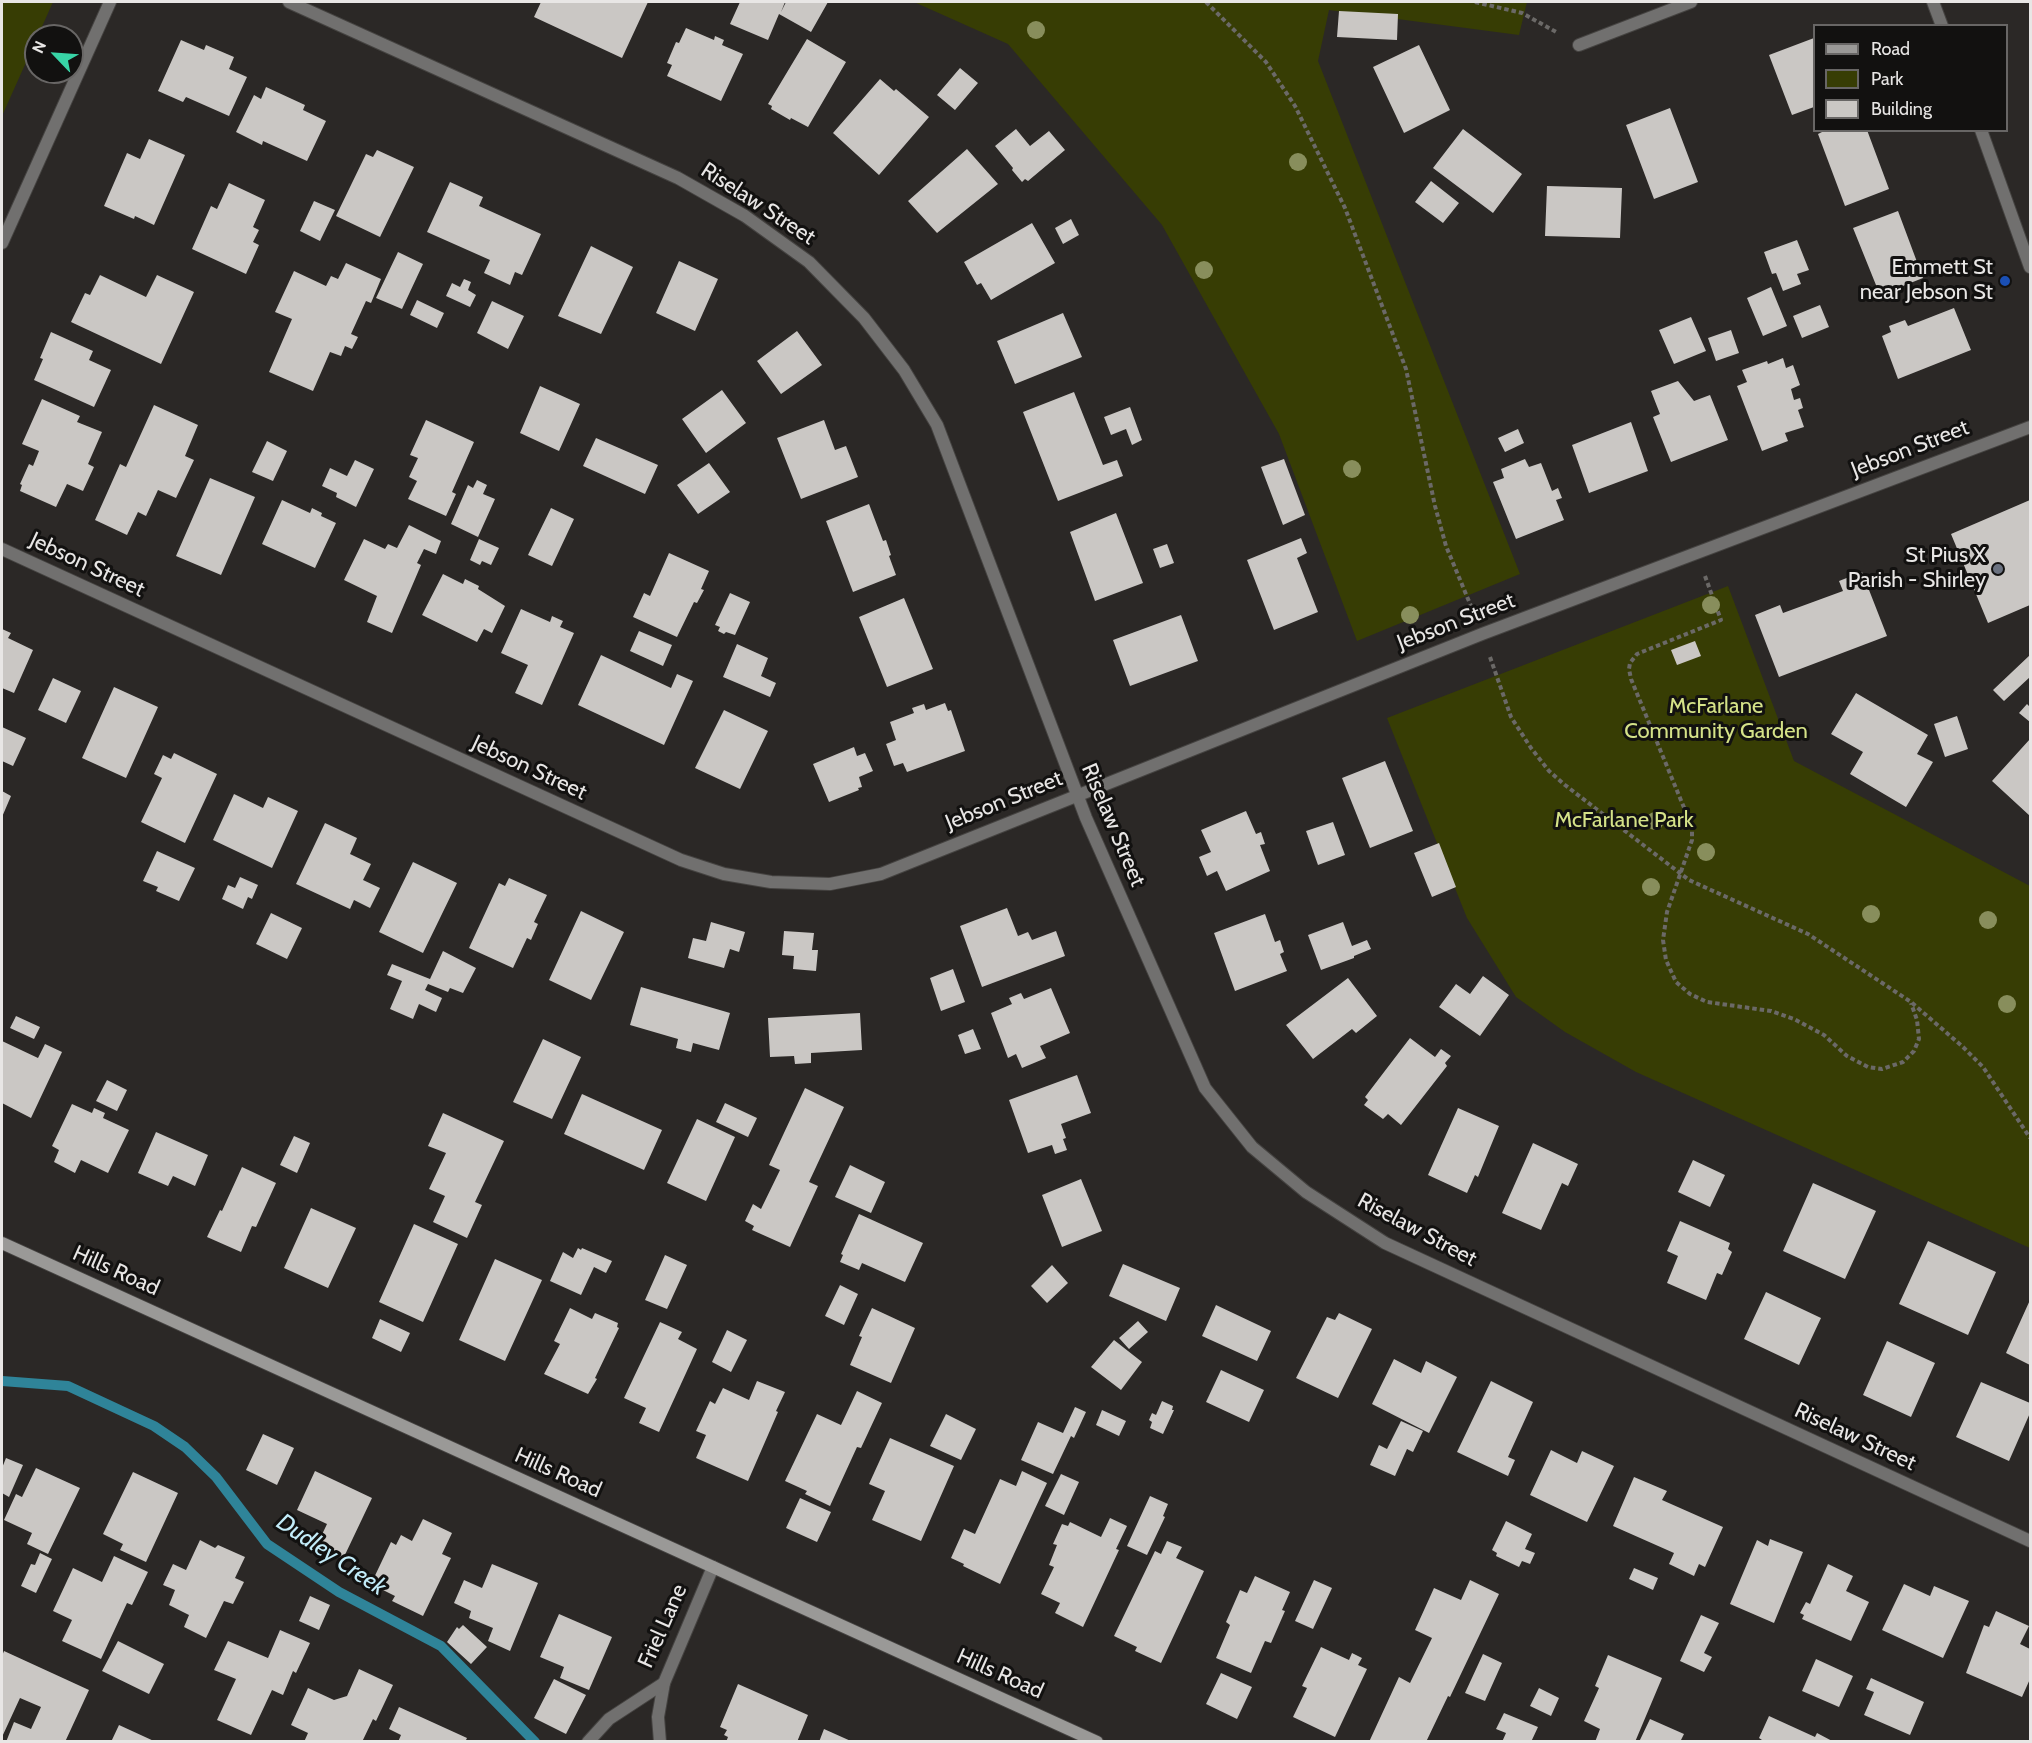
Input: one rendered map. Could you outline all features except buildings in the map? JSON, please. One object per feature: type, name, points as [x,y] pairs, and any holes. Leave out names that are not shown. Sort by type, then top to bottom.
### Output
[{"type":"main road","name":"Hills Road","points":[[2,1243],[1097,1742]]},
{"type":"street","points":[[2,239],[110,2]]},
{"type":"street","name":"Riselaw Street","points":[[289,2],[678,178],[745,216],[809,262],[864,318],[904,370],[937,425],[1076,795],[1205,1088],[1252,1147],[1306,1192],[1385,1243],[2031,1541]]},
{"type":"street","points":[[1579,45],[1691,2]]},
{"type":"street","points":[[1933,2],[1941,24]]},
{"type":"street","points":[[1981,132],[2031,267]]},
{"type":"street","name":"Jebson Street","points":[[2,549],[681,860],[724,874],[771,882],[830,884],[881,874],[1482,634],[2031,427]]},
{"type":"street","name":"Friel Lane","points":[[588,1742],[609,1719],[664,1683],[713,1567]]},
{"type":"street","points":[[660,1742],[658,1717],[664,1683]]},
{"type":"path","points":[[1475,2],[1522,13],[1579,45]]},
{"type":"path","points":[[1696,553],[1721,620],[1637,654],[1629,663],[1631,679],[1692,827],[1692,840],[1667,912],[1664,940],[1666,960],[1676,982],[1690,994],[1707,1002],[1771,1011],[1794,1019],[1824,1035],[1847,1056],[1868,1067],[1882,1069],[1903,1062],[1914,1051],[1919,1039],[1917,1020],[1911,1002]]},
{"type":"green space","points":[[2,2],[53,2],[43,24],[24,24],[24,67],[2,116]]},
{"type":"green space","points":[[914,2],[1527,2],[1519,35],[1329,10],[1318,61],[1520,574],[1357,641],[1279,434],[1162,225],[1008,44]]},
{"type":"green space","name":"McFarlane Park","points":[[1728,586],[1794,761],[2030,886],[2030,1248],[1636,1072],[1565,1032],[1516,997],[1467,918],[1387,718]]},
{"type":"waterway","name":"Dudley Creek","points":[[2,1381],[68,1386],[154,1426],[185,1447],[216,1477],[267,1544],[339,1592],[441,1646],[535,1742]]},
{"type":"place","name":"Emmett St near Jebson St","points":[[2005,281]]},
{"type":"place","name":"St Pius X Parish - Shirley","points":[[1998,569]]},
{"type":"park label","name":"McFarlane Community Garden","points":[[1716,720]]}]
